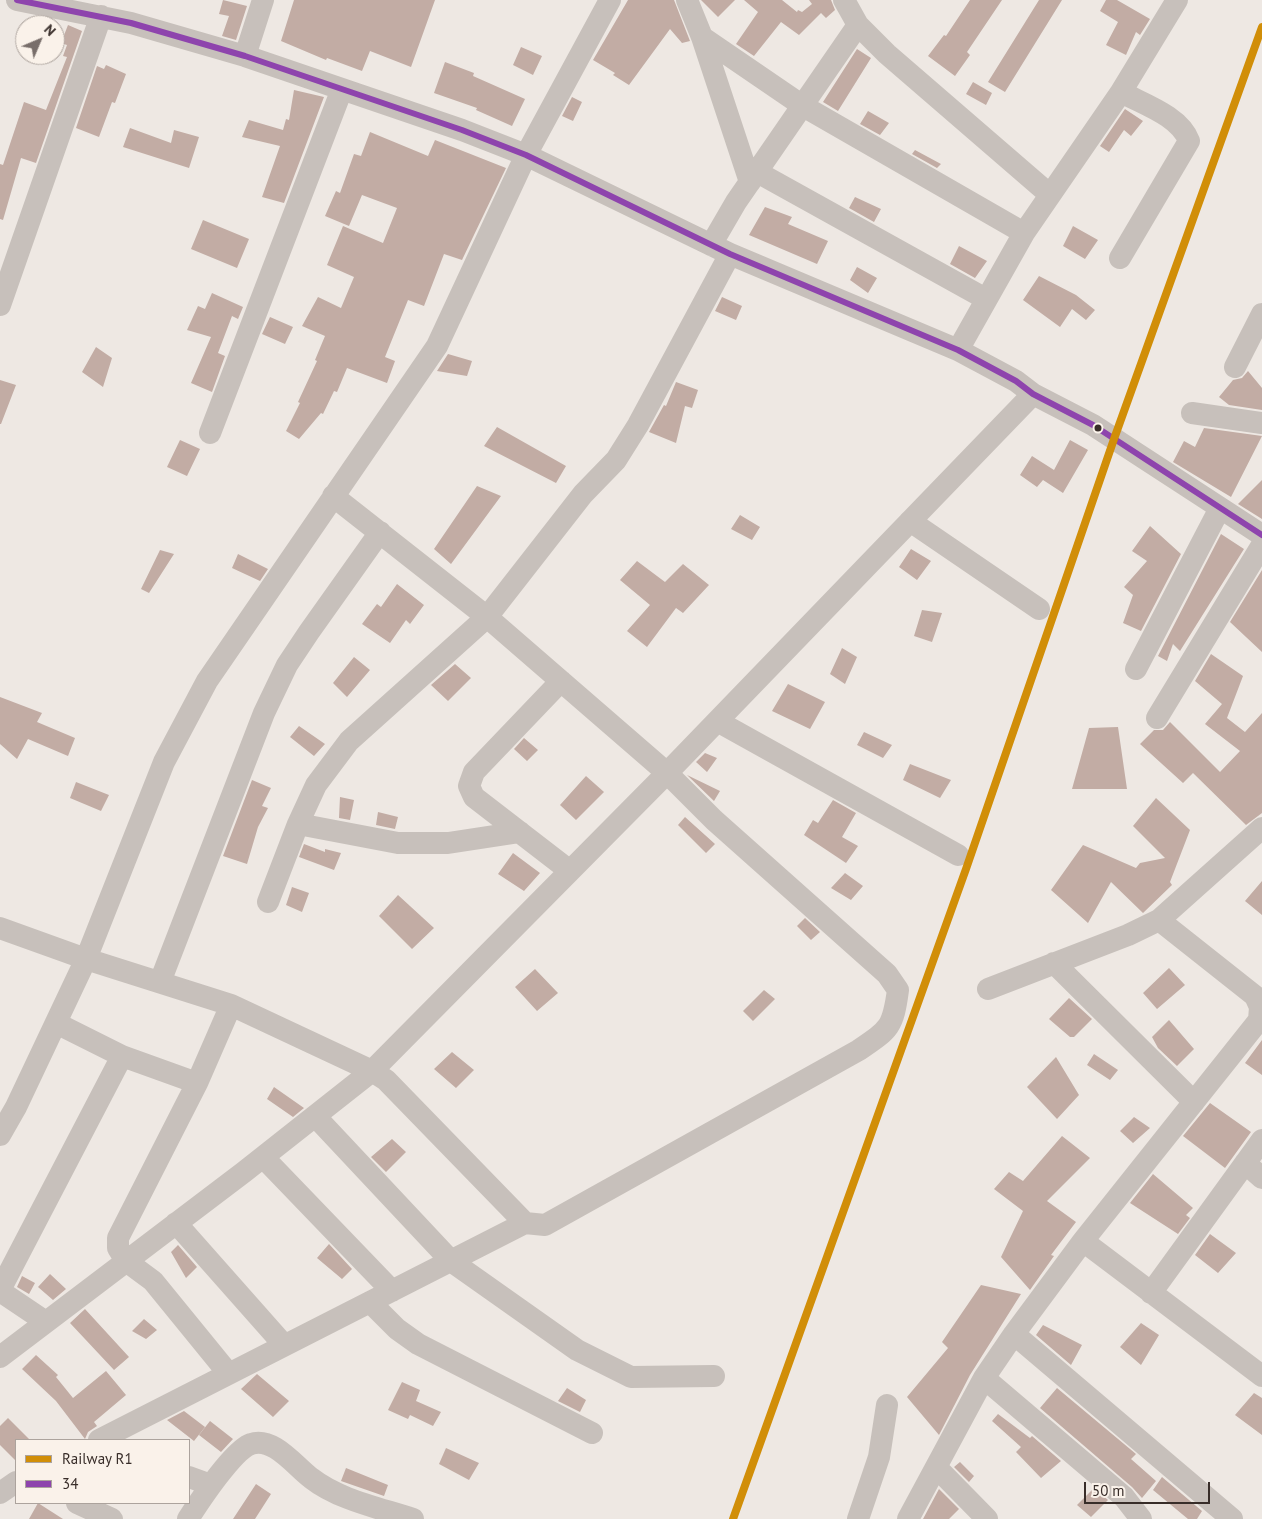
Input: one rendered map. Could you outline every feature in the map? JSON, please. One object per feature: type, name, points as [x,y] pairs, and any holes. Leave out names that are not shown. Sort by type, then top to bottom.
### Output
[{"type":"street","points":[[17,0],[101,16],[245,56],[462,130],[526,155],[720,249],[958,350],[1016,382],[1032,394],[1093,425],[1262,535]]},
{"type":"street","points":[[245,56],[262,0]]},
{"type":"street","points":[[0,1135],[86,959],[164,762],[203,689],[333,496],[438,346],[526,155],[610,0]]},
{"type":"street","points":[[687,0],[754,177],[986,299]]},
{"type":"street","points":[[844,0],[858,25],[887,54],[1049,194]]},
{"type":"street","points":[[958,350],[1024,233],[1049,194],[1121,92],[1177,0]]},
{"type":"street","points":[[0,306],[101,16]]},
{"type":"street","points":[[268,902],[298,824],[316,785],[349,741],[487,617],[583,494],[616,460],[638,425],[754,177],[858,25]]},
{"type":"street","points":[[702,37],[803,106],[1024,233]]},
{"type":"street","points":[[210,433],[342,89]]},
{"type":"street","points":[[1120,258],[1189,141],[1186,132],[1177,123],[1121,92]]},
{"type":"street","points":[[1235,367],[1262,314]]},
{"type":"street","points":[[0,1357],[263,1157],[372,1071],[667,773],[1032,394]]},
{"type":"street","points":[[1192,413],[1262,423]]},
{"type":"street","points":[[104,1439],[133,1434],[228,1373],[525,1223],[545,1225],[859,1050],[886,1032],[894,1016],[898,990],[887,974],[714,820],[667,773],[487,617],[333,496]]},
{"type":"street","points":[[1136,670],[1220,508]]},
{"type":"street","points":[[910,521],[1039,609]]},
{"type":"street","points":[[160,982],[264,713],[287,665],[304,638],[380,532]]},
{"type":"street","points":[[1157,718],[1262,545]]},
{"type":"street","points":[[561,681],[474,772],[469,786],[474,797],[570,871]]},
{"type":"street","points":[[717,721],[958,855]]},
{"type":"street","points":[[298,824],[398,843],[448,843],[520,832]]},
{"type":"street","points":[[988,989],[1128,935],[1158,920],[1262,828]]},
{"type":"street","points":[[908,1519],[984,1378],[1014,1334],[1082,1242],[1259,1020],[1260,1007],[1255,996],[1158,920]]},
{"type":"street","points":[[0,928],[86,959],[231,1005],[372,1071],[386,1080],[525,1223]]},
{"type":"street","points":[[1054,963],[1194,1102]]},
{"type":"street","points":[[228,1373],[152,1281],[126,1261],[118,1248],[118,1238],[197,1082],[231,1005]]},
{"type":"street","points":[[56,1023],[122,1056],[197,1082]]},
{"type":"street","points":[[46,1322],[0,1291],[122,1056]]},
{"type":"street","points":[[316,1116],[451,1261],[577,1350],[615,1371],[631,1377],[714,1376]]},
{"type":"street","points":[[1151,1293],[1262,1140]]},
{"type":"street","points":[[263,1157],[392,1291]]},
{"type":"street","points":[[1245,1163],[1262,1178]]},
{"type":"street","points":[[176,1223],[284,1345]]},
{"type":"street","points":[[1082,1242],[1262,1376]]},
{"type":"street","points":[[370,1302],[397,1329],[418,1344],[592,1433]]},
{"type":"street","points":[[1014,1334],[1232,1519]]},
{"type":"street","points":[[984,1378],[1124,1496],[1141,1519]]},
{"type":"street","points":[[858,1519],[878,1457],[887,1405]]},
{"type":"street","points":[[188,1519],[211,1485],[243,1448],[251,1444],[262,1443],[274,1447],[312,1479],[329,1489],[413,1519]]},
{"type":"street","points":[[936,1467],[987,1519]]},
{"type":"street","points":[[190,1476],[211,1485]]},
{"type":"street","points":[[0,1493],[15,1483]]},
{"type":"street","points":[[79,1504],[112,1519]]},
{"type":"building","points":[[223,0],[247,6],[236,40],[222,36],[229,16],[219,14]]},
{"type":"building","points":[[294,0],[435,0],[411,67],[370,51],[362,71],[327,58],[326,60],[281,41]]},
{"type":"building","points":[[628,0],[674,0],[690,41],[682,43],[670,29],[629,85],[613,75],[615,73],[593,60]]},
{"type":"building","points":[[701,0],[735,0],[718,17]]},
{"type":"building","points":[[744,0],[782,0],[797,12],[798,10],[802,12],[812,4],[809,0],[831,0],[835,10],[826,18],[821,13],[799,35],[781,22],[754,56],[736,44],[758,12]]},
{"type":"building","points":[[970,0],[1002,0],[967,52],[970,55],[955,76],[928,56],[944,35],[946,36]]},
{"type":"building","points":[[1039,0],[1062,0],[1005,92],[988,82]]},
{"type":"building","points":[[1106,0],[1117,0],[1150,19],[1140,35],[1136,32],[1126,55],[1106,45],[1118,22],[1100,11]]},
{"type":"building","points":[[68,25],[82,31],[36,163],[21,158],[3,220],[0,219],[0,164],[3,165],[24,102],[46,110],[67,57],[65,56],[67,45],[65,44],[65,33]]},
{"type":"building","points":[[521,47],[542,56],[533,75],[513,65]]},
{"type":"building","points":[[857,49],[871,58],[838,111],[823,102]]},
{"type":"building","points":[[445,62],[474,73],[473,76],[525,99],[512,126],[476,110],[477,108],[434,93]]},
{"type":"building","points":[[106,65],[126,74],[115,103],[112,102],[99,137],[76,128],[97,66],[104,69]]},
{"type":"building","points":[[973,82],[992,93],[986,105],[966,94]]},
{"type":"building","points":[[294,90],[324,97],[284,203],[262,197],[280,146],[242,137],[249,120],[283,130],[286,119],[289,120]]},
{"type":"building","points":[[572,97],[582,102],[573,121],[562,116]]},
{"type":"building","points":[[1125,109],[1143,121],[1131,136],[1124,130],[1109,152],[1100,146]]},
{"type":"building","points":[[868,111],[889,123],[880,135],[860,124]]},
{"type":"building","points":[[130,128],[171,143],[174,130],[199,137],[189,168],[123,147]]},
{"type":"building","points":[[370,132],[428,156],[435,140],[506,168],[462,260],[444,254],[424,306],[408,300],[385,357],[395,361],[387,383],[347,368],[337,392],[334,391],[323,414],[321,413],[299,439],[286,431],[300,403],[298,402],[317,361],[315,360],[325,336],[302,326],[318,297],[341,308],[354,277],[327,265],[343,226],[383,243],[397,208],[362,195],[349,226],[325,216],[336,191],[340,193],[354,154],[361,156]]},
{"type":"building","points":[[915,150],[941,164],[937,168],[912,154]]},
{"type":"building","points":[[855,197],[881,209],[874,222],[849,208]]},
{"type":"building","points":[[765,207],[792,217],[788,224],[828,241],[817,264],[749,235]]},
{"type":"building","points":[[203,220],[249,239],[237,268],[191,249]]},
{"type":"building","points":[[1073,226],[1098,240],[1085,259],[1063,246]]},
{"type":"building","points":[[959,246],[987,261],[975,278],[950,264]]},
{"type":"building","points":[[857,267],[877,278],[868,293],[850,280]]},
{"type":"building","points":[[1039,276],[1076,295],[1095,310],[1086,320],[1072,309],[1060,327],[1023,300]]},
{"type":"building","points":[[212,293],[243,307],[238,319],[232,316],[218,353],[225,356],[212,392],[191,383],[211,337],[187,330],[198,306],[205,309]]},
{"type":"building","points":[[722,297],[742,306],[736,320],[715,311]]},
{"type":"building","points":[[270,317],[293,327],[285,344],[262,334]]},
{"type":"building","points":[[96,347],[112,358],[103,387],[82,372]]},
{"type":"building","points":[[448,354],[472,361],[467,376],[437,371]]},
{"type":"building","points":[[1248,371],[1262,388],[1262,410],[1229,405],[1219,397],[1233,380],[1242,378]]},
{"type":"building","points":[[0,380],[16,385],[1,424],[0,424]]},
{"type":"building","points":[[676,382],[698,390],[692,408],[685,406],[676,443],[649,432],[664,405],[666,406]]},
{"type":"building","points":[[497,427],[566,466],[556,483],[484,446]]},
{"type":"building","points":[[1204,428],[1262,436],[1231,497],[1173,462],[1184,441],[1195,447]]},
{"type":"building","points":[[180,440],[200,449],[187,476],[167,467]]},
{"type":"building","points":[[1070,440],[1088,450],[1063,493],[1043,480],[1037,487],[1020,475],[1032,456],[1054,470]]},
{"type":"building","points":[[1262,480],[1262,519],[1238,504]]},
{"type":"building","points":[[477,486],[501,496],[451,564],[434,549]]},
{"type":"building","points":[[740,515],[760,527],[752,540],[731,529]]},
{"type":"building","points":[[1150,526],[1181,554],[1141,631],[1123,623],[1133,595],[1124,587],[1147,561],[1132,551]]},
{"type":"building","points":[[1221,534],[1244,549],[1180,651],[1173,644],[1167,661],[1158,656]]},
{"type":"building","points":[[911,549],[931,561],[917,580],[899,567]]},
{"type":"building","points":[[160,550],[174,554],[149,593],[141,589]]},
{"type":"building","points":[[238,554],[268,569],[260,581],[232,568]]},
{"type":"building","points":[[637,561],[665,582],[683,564],[709,585],[683,613],[676,608],[647,647],[627,631],[650,605],[620,580]]},
{"type":"building","points":[[1262,570],[1262,652],[1230,622]]},
{"type":"building","points":[[397,584],[424,605],[410,624],[406,620],[390,643],[362,624],[377,604],[381,607]]},
{"type":"building","points":[[922,610],[942,613],[932,642],[914,636]]},
{"type":"building","points":[[842,648],[857,657],[845,684],[830,674]]},
{"type":"building","points":[[1211,654],[1243,676],[1227,718],[1245,732],[1262,713],[1262,813],[1246,825],[1193,773],[1183,783],[1140,744],[1154,730],[1163,730],[1170,722],[1220,772],[1240,751],[1205,724],[1222,704],[1195,681]]},
{"type":"building","points":[[354,657],[370,670],[347,697],[333,683]]},
{"type":"building","points":[[455,664],[471,678],[448,701],[431,685]]},
{"type":"building","points":[[788,684],[825,702],[810,729],[772,711]]},
{"type":"building","points":[[0,697],[42,713],[37,722],[75,738],[68,756],[28,739],[17,759],[0,744]]},
{"type":"building","points":[[299,726],[325,744],[314,756],[290,737]]},
{"type":"building","points":[[1118,727],[1127,789],[1072,789],[1089,728]]},
{"type":"building","points":[[864,732],[892,745],[883,758],[857,745]]},
{"type":"building","points":[[524,738],[538,750],[527,761],[514,749]]},
{"type":"building","points":[[705,753],[717,758],[707,772],[696,762]]},
{"type":"building","points":[[910,764],[951,780],[940,798],[903,780]]},
{"type":"building","points":[[687,775],[720,791],[714,801]]},
{"type":"building","points":[[586,776],[604,792],[576,820],[560,805]]},
{"type":"building","points":[[252,780],[271,788],[262,806],[268,808],[258,827],[247,864],[223,856]]},
{"type":"building","points":[[76,782],[109,795],[101,811],[70,798]]},
{"type":"building","points":[[340,797],[354,800],[350,820],[339,818]]},
{"type":"building","points":[[1156,798],[1190,830],[1170,882],[1172,885],[1143,913],[1111,882],[1088,923],[1051,890],[1083,845],[1136,868],[1140,863],[1165,858],[1133,826]]},
{"type":"building","points":[[833,800],[856,813],[842,837],[858,846],[846,863],[804,835],[813,820],[818,823]]},
{"type":"building","points":[[378,812],[398,817],[395,829],[376,825]]},
{"type":"building","points":[[685,817],[715,844],[706,853],[678,825]]},
{"type":"building","points":[[304,844],[325,852],[325,849],[341,853],[334,870],[299,857]]},
{"type":"building","points":[[513,853],[540,873],[524,891],[498,874]]},
{"type":"building","points":[[845,873],[863,886],[851,900],[831,888]]},
{"type":"building","points":[[1262,881],[1262,915],[1245,901]]},
{"type":"building","points":[[292,887],[309,893],[302,912],[286,905]]},
{"type":"building","points":[[398,895],[434,928],[412,949],[379,916]]},
{"type":"building","points":[[805,918],[820,932],[811,940],[797,926]]},
{"type":"building","points":[[1169,968],[1185,985],[1157,1009],[1143,993]]},
{"type":"building","points":[[535,969],[558,993],[537,1011],[515,987]]},
{"type":"building","points":[[764,990],[775,999],[753,1021],[743,1011]]},
{"type":"building","points":[[1069,998],[1092,1019],[1074,1037],[1070,1037],[1049,1019]]},
{"type":"building","points":[[1169,1020],[1194,1049],[1177,1066],[1158,1048],[1152,1037]]},
{"type":"building","points":[[1262,1040],[1262,1075],[1245,1063]]},
{"type":"building","points":[[452,1052],[474,1070],[456,1088],[434,1069]]},
{"type":"building","points":[[1094,1054],[1118,1070],[1110,1080],[1087,1065]]},
{"type":"building","points":[[1056,1057],[1079,1095],[1057,1119],[1027,1087]]},
{"type":"building","points":[[274,1087],[304,1108],[293,1117],[267,1099]]},
{"type":"building","points":[[1210,1103],[1251,1132],[1225,1168],[1183,1136]]},
{"type":"building","points":[[1134,1117],[1150,1128],[1133,1143],[1120,1131]]},
{"type":"building","points":[[1062,1136],[1090,1158],[1047,1201],[1076,1222],[1051,1255],[1054,1256],[1030,1290],[1001,1257],[1023,1211],[994,1189],[1009,1172],[1023,1181]]},
{"type":"building","points":[[392,1139],[406,1152],[386,1172],[371,1157]]},
{"type":"building","points":[[1153,1174],[1193,1208],[1186,1215],[1190,1218],[1178,1234],[1130,1203]]},
{"type":"building","points":[[1210,1234],[1236,1253],[1218,1273],[1195,1255]]},
{"type":"building","points":[[329,1244],[352,1269],[342,1279],[317,1258]]},
{"type":"building","points":[[178,1245],[197,1267],[186,1278],[171,1252]]},
{"type":"building","points":[[50,1274],[66,1289],[53,1300],[38,1287]]},
{"type":"building","points":[[22,1276],[35,1283],[29,1294],[17,1287]]},
{"type":"building","points":[[981,1285],[1021,1294],[970,1375],[939,1435],[907,1397],[948,1348],[942,1342]]},
{"type":"building","points":[[85,1309],[129,1357],[114,1370],[70,1323]]},
{"type":"building","points":[[144,1319],[157,1330],[146,1339],[132,1331]]},
{"type":"building","points":[[1141,1323],[1159,1335],[1141,1365],[1120,1347]]},
{"type":"building","points":[[1043,1325],[1082,1345],[1071,1365],[1036,1335]]},
{"type":"building","points":[[36,1355],[58,1375],[56,1377],[73,1398],[106,1371],[126,1395],[94,1422],[97,1426],[88,1432],[85,1439],[56,1401],[22,1369]]},
{"type":"building","points":[[257,1374],[289,1401],[273,1417],[241,1389]]},
{"type":"building","points":[[402,1382],[420,1390],[416,1401],[441,1412],[433,1426],[410,1415],[408,1419],[388,1410]]},
{"type":"building","points":[[567,1388],[586,1400],[580,1412],[558,1401]]},
{"type":"building","points":[[1057,1388],[1136,1454],[1131,1459],[1156,1481],[1142,1498],[1132,1487],[1040,1408]]},
{"type":"building","points":[[1254,1393],[1262,1398],[1262,1435],[1235,1415]]},
{"type":"building","points":[[184,1411],[205,1427],[194,1441],[167,1420]]},
{"type":"building","points":[[998,1414],[1030,1438],[1032,1436],[1061,1461],[1041,1478],[1016,1452],[1021,1447],[992,1421]]},
{"type":"building","points":[[8,1418],[29,1439],[15,1439],[15,1460],[0,1445],[0,1426]]},
{"type":"building","points":[[210,1421],[233,1439],[221,1452],[199,1435]]},
{"type":"building","points":[[446,1448],[479,1463],[469,1480],[439,1464]]},
{"type":"building","points":[[960,1462],[974,1476],[969,1482],[954,1467]]},
{"type":"building","points":[[346,1468],[388,1485],[384,1496],[341,1481]]},
{"type":"building","points":[[1162,1477],[1202,1511],[1197,1519],[1188,1519],[1153,1490]]},
{"type":"building","points":[[256,1484],[271,1494],[255,1519],[233,1519]]},
{"type":"building","points":[[1094,1488],[1108,1500],[1091,1517],[1077,1505]]},
{"type":"building","points":[[939,1489],[959,1509],[949,1519],[923,1519]]},
{"type":"building","points":[[37,1504],[40,1504],[63,1519],[29,1519]]},
{"type":"rail line","name":"R1","points":[[733,1519],[966,869],[1114,439],[1262,27]]},
{"type":"transit line","name":"34","points":[[17,0],[131,23],[245,56],[462,130],[526,155],[730,254],[958,350],[1016,381],[1033,394],[1093,425],[1262,535]]}]
